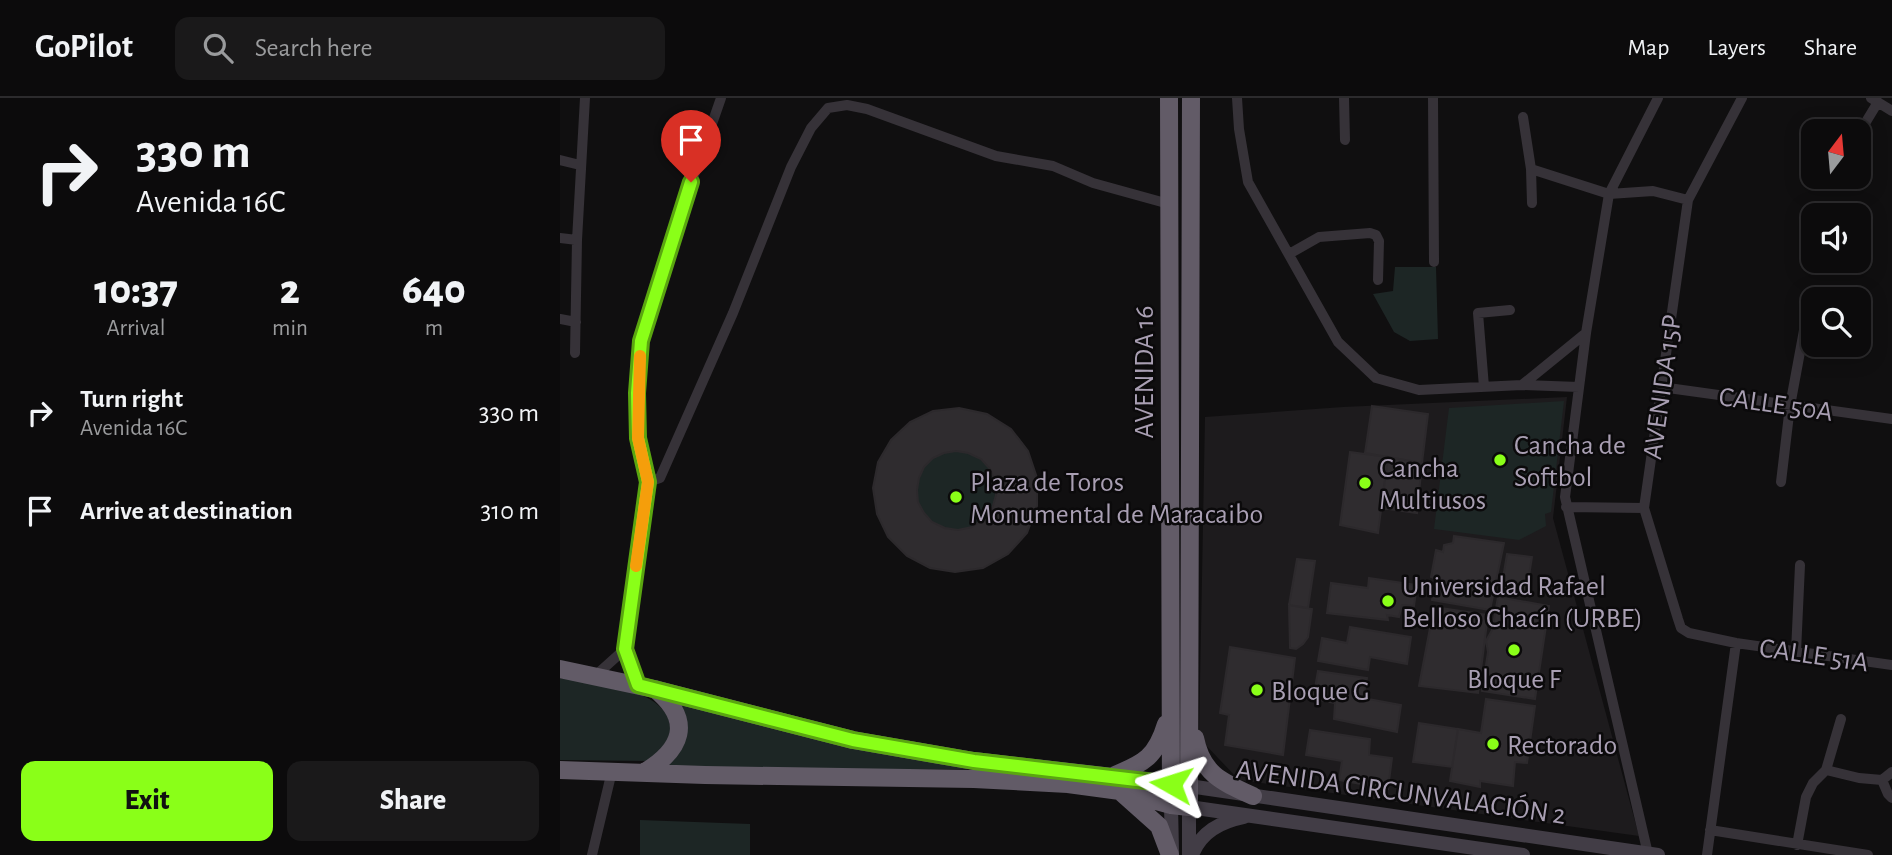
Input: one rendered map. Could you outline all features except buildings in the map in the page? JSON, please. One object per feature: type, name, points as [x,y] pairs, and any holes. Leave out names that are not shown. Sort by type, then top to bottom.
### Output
[{"type":"highway","name":"AVENIDA 16","points":[[1169,98],[1171,784],[1180,806]]},
{"type":"highway","name":"AVENIDA 16","points":[[1180,806],[1189,786],[1191,98]]},
{"type":"highway","name":"AVENIDA CIRCUNVALACIÓN 2","points":[[560,669],[646,687],[853,740],[1115,784],[1180,806]]},
{"type":"highway","points":[[643,773],[672,752],[679,726],[675,709],[667,699],[646,687]]},
{"type":"highway","points":[[1171,711],[1151,754],[1115,784],[1159,826],[1171,855]]},
{"type":"highway","points":[[1189,714],[1199,757],[1209,771],[1228,785],[1253,796]]},
{"type":"highway","name":"AVENIDA CIRCUNVALACIÓN 2","points":[[560,770],[1189,786]]},
{"type":"main road","name":"AVENIDA CIRCUNVALACIÓN 2","points":[[1189,786],[1653,854]]},
{"type":"main road","name":"AVENIDA CIRCUNVALACIÓN 2","points":[[1180,806],[1523,855]]},
{"type":"main road","name":"AVENIDA 16","points":[[1171,855],[1180,806]]},
{"type":"main road","name":"AVENIDA 16","points":[[1180,806],[1190,855]]},
{"type":"main road","points":[[1190,855],[1210,829],[1229,820],[1250,816]]},
{"type":"street","points":[[575,353],[584,98]]},
{"type":"street","points":[[646,687],[625,649],[648,482],[638,438],[637,393],[641,341],[670,244],[721,98]]},
{"type":"street","points":[[1237,98],[1248,182],[1338,342],[1376,378],[1419,390],[1579,387]]},
{"type":"street","points":[[1344,98],[1345,140]]},
{"type":"street","points":[[1433,98],[1434,262]]},
{"type":"street","points":[[1653,854],[1565,497],[1586,333],[1609,194],[1658,98]]},
{"type":"street","name":"AVENIDA 15P","points":[[1736,643],[1689,633],[1681,628],[1644,508],[1688,201],[1742,98]]},
{"type":"street","points":[[1865,119],[1874,100],[1892,111]]},
{"type":"street","points":[[648,482],[660,478],[733,313],[791,167],[811,128],[828,108],[847,105],[867,110],[996,156],[1054,166],[1093,183],[1169,204]]},
{"type":"street","points":[[1523,117],[1531,169],[1532,203]]},
{"type":"street","points":[[560,160],[580,165]]},
{"type":"street","points":[[1531,169],[1609,194],[1653,191],[1688,201]]},
{"type":"street","points":[[1289,254],[1319,237],[1370,233],[1376,235],[1379,241],[1378,280]]},
{"type":"street","points":[[560,238],[577,240]]},
{"type":"street","points":[[1484,387],[1478,313],[1510,310]]},
{"type":"street","points":[[560,319],[576,322]]},
{"type":"street","points":[[1522,386],[1586,333]]},
{"type":"street","points":[[1781,482],[1790,406],[1801,347]]},
{"type":"street","name":"CALLE 50A","points":[[1661,387],[1892,419]]},
{"type":"street","points":[[1566,507],[1644,508]]},
{"type":"street","points":[[1796,652],[1800,565]]},
{"type":"street","points":[[1707,855],[1736,643]]},
{"type":"street","name":"CALLE 51A","points":[[1736,643],[1892,665]]},
{"type":"street","points":[[595,676],[625,649]]},
{"type":"street","points":[[1797,845],[1806,797],[1813,783],[1826,770],[1841,719]]},
{"type":"street","points":[[1826,770],[1882,780],[1892,772]]},
{"type":"street","points":[[592,855],[612,771]]},
{"type":"street","points":[[1882,780],[1892,798]]},
{"type":"street","points":[[1710,830],[1868,855]]},
{"type":"shaded area","points":[[1395,267],[1436,267],[1438,339],[1410,341],[1394,332],[1373,294],[1393,291]]},
{"type":"shaded area","name":"Universidad Rafael Belloso Chacín (URBE)","points":[[1567,397],[1553,518],[1639,836],[1239,780],[1199,738],[1205,417],[1343,407]]},
{"type":"shaded area","name":"Cancha de Softbol","points":[[1564,401],[1551,512],[1545,514],[1546,526],[1519,540],[1434,529],[1449,408]]},
{"type":"shaded area","name":"Plaza de Toros Monumental de Maracaibo","points":[[933,411],[1007,428],[1020,439],[1030,456],[1037,506],[983,568],[955,572],[930,568],[878,462],[900,432]]},
{"type":"shaded area","points":[[560,678],[616,687],[644,696],[664,711],[670,726],[671,742],[648,761],[560,760]]},
{"type":"shaded area","points":[[676,702],[839,744],[968,769],[664,769],[673,761],[682,746]]},
{"type":"shaded area","points":[[640,820],[750,824],[750,855],[640,855]]},
{"type":"slow traffic","points":[[636,566],[648,482],[638,438],[640,356]]},
{"type":"place","name":"Cancha de Softbol","points":[[1500,460]]},
{"type":"place","name":"Cancha Multiusos","points":[[1365,483]]},
{"type":"place","name":"Plaza de Toros Monumental de Maracaibo","points":[[956,497]]},
{"type":"place","name":"Universidad Rafael Belloso Chacín (URBE)","points":[[1388,601]]},
{"type":"place","name":"Bloque F","points":[[1514,650]]},
{"type":"place","name":"Bloque G","points":[[1257,690]]},
{"type":"place","name":"Rectorado","points":[[1493,744]]},
{"type":"route","points":[[691,182],[641,341],[637,393],[638,438],[648,482],[625,649],[638,685],[853,740],[974,761],[1171,784]]}]
